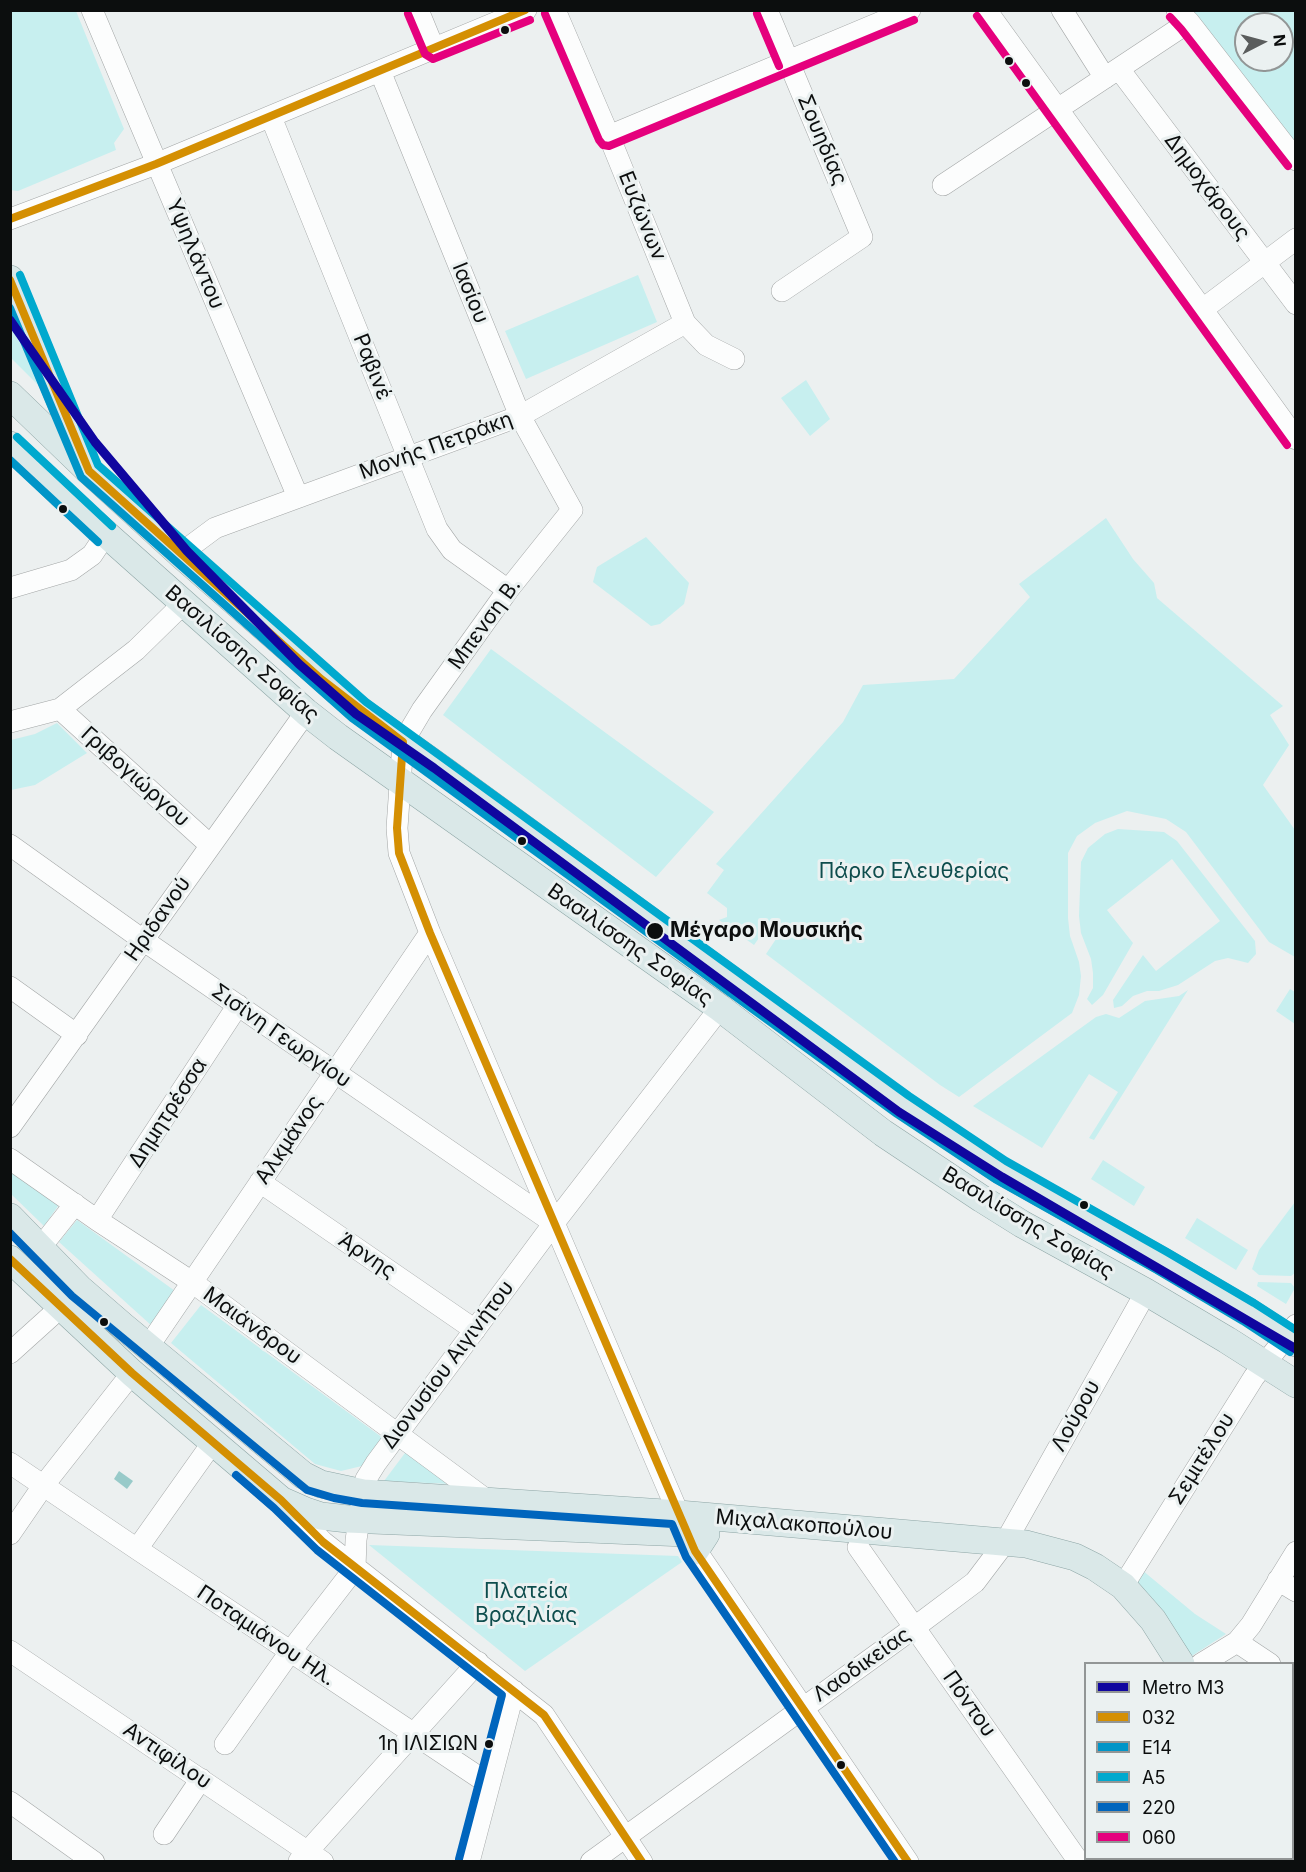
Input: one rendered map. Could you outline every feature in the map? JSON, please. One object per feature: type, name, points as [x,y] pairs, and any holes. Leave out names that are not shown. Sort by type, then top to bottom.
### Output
[{"type":"main road","points":[[10,279],[89,471]]},
{"type":"main road","name":"Βασιλίσσης Σοφίας","points":[[10,395],[180,554],[359,710],[903,1105],[1000,1170],[1293,1335]]},
{"type":"main road","name":"Βασιλίσσης Σοφίας","points":[[10,445],[106,534],[306,712],[338,737],[720,1008],[883,1133],[1022,1224],[1146,1292],[1259,1370],[1296,1383]]},
{"type":"main road","name":"Μιχαλακοπούλου","points":[[10,1217],[79,1288],[303,1475],[361,1506],[858,1547],[1053,1550],[1095,1567],[1123,1586],[1153,1620],[1179,1662]]},
{"type":"main road","name":"Μιχαλακοπούλου","points":[[10,1259],[132,1372],[281,1500],[321,1516],[361,1506],[488,1501],[692,1533],[1000,1549],[1076,1578],[1099,1590],[1122,1611],[1159,1662]]},
{"type":"street","name":"Υψηλάντου","points":[[92,10],[298,497]]},
{"type":"street","points":[[418,10],[434,49]]},
{"type":"street","points":[[10,219],[156,164],[526,10]]},
{"type":"street","name":"Ευζώνων","points":[[555,10],[685,323]]},
{"type":"street","name":"Σουηδίας","points":[[767,10],[862,237],[782,291]]},
{"type":"street","points":[[609,136],[910,10]]},
{"type":"street","points":[[986,10],[1296,439]]},
{"type":"street","name":"Δημοχάρους","points":[[1062,10],[1296,304]]},
{"type":"street","points":[[943,186],[1112,74],[1183,16],[1296,160]]},
{"type":"street","name":"Ιασίου","points":[[380,71],[520,416],[572,510]]},
{"type":"street","name":"Ραβινέ","points":[[271,117],[437,529],[452,550],[508,590]]},
{"type":"street","points":[[1203,309],[1296,239]]},
{"type":"street","points":[[685,323],[706,345],[734,359]]},
{"type":"street","name":"Μονής Πετράκη","points":[[180,554],[215,528],[520,416],[685,323]]},
{"type":"street","name":"Μπενση Β.","points":[[403,742],[422,710],[508,590],[572,510]]},
{"type":"street","points":[[10,588],[71,570],[92,555],[106,534]]},
{"type":"street","points":[[10,722],[60,709],[136,650],[184,603]]},
{"type":"street","name":"Γριβογιώργου","points":[[60,709],[210,845]]},
{"type":"street","name":"Ηριδανού","points":[[10,1127],[306,712]]},
{"type":"street","points":[[403,742],[397,828],[399,853],[430,933],[554,1223],[692,1533],[802,1707],[909,1862]]},
{"type":"street","name":"Σισίνη Γεωργίου","points":[[10,845],[334,1073],[554,1223]]},
{"type":"street","name":"Αλκμάνος","points":[[148,1347],[430,933]]},
{"type":"street","points":[[10,987],[77,1035]]},
{"type":"street","name":"Δημητρέσσα","points":[[98,1220],[238,1005]]},
{"type":"street","name":"Διονυσίου Αιγινήτου","points":[[355,1568],[356,1540],[366,1479],[554,1223],[720,1008]]},
{"type":"street","name":"Μαιάνδρου","points":[[10,1159],[192,1282],[488,1501]]},
{"type":"street","name":"Άρνης","points":[[260,1182],[475,1330]]},
{"type":"street","points":[[40,1248],[75,1204]]},
{"type":"street","name":"Λούρου","points":[[1000,1549],[1146,1292]]},
{"type":"street","points":[[10,1353],[61,1307]]},
{"type":"street","name":"Σεμιτέλου","points":[[1123,1586],[1259,1370],[1293,1335]]},
{"type":"street","points":[[10,1534],[43,1486],[132,1372]]},
{"type":"street","points":[[137,1550],[213,1442]]},
{"type":"street","name":"Ποταμιάνου Ηλ.","points":[[10,1463],[489,1784]]},
{"type":"street","name":"Μιχαλακοπούλου","points":[[281,1500],[323,1542],[544,1715],[642,1862]]},
{"type":"street","name":"Πόντου","points":[[858,1547],[1079,1862]]},
{"type":"street","name":"Λαοδικείας","points":[[591,1862],[975,1582],[1000,1549]]},
{"type":"street","points":[[1205,1662],[1237,1642],[1287,1586],[1296,1552]]},
{"type":"street","points":[[225,1744],[290,1652],[355,1568]]},
{"type":"street","points":[[1237,1642],[1267,1662]]},
{"type":"street","name":"Αντιφίλου","points":[[10,1651],[201,1779],[310,1858]]},
{"type":"street","points":[[310,1858],[412,1734],[478,1662]]},
{"type":"street","points":[[469,1862],[514,1691]]},
{"type":"street","points":[[164,1834],[201,1779]]},
{"type":"street","points":[[10,1802],[94,1862]]},
{"type":"green space","points":[[10,11],[76,11],[124,129],[114,143],[116,150],[18,191],[10,190]]},
{"type":"green space","points":[[1190,11],[1295,11],[1295,146],[1237,72],[1294,72],[1294,12],[1234,12],[1234,68]]},
{"type":"green space","points":[[638,275],[657,322],[526,379],[505,331]]},
{"type":"green space","points":[[11,305],[51,398],[11,358]]},
{"type":"green space","points":[[806,380],[830,419],[810,436],[781,398]]},
{"type":"green space","name":"Πάρκο Ελευθερίας","points":[[1106,518],[1133,559],[1154,583],[1157,598],[1283,706],[1270,715],[1289,745],[1263,785],[1295,830],[1295,957],[1269,942],[1186,832],[1166,819],[1127,811],[1095,823],[1077,836],[1068,853],[1068,918],[1070,936],[1081,976],[1079,995],[1072,1013],[959,1097],[766,954],[776,939],[764,931],[754,945],[719,920],[727,917],[727,908],[707,893],[724,870],[716,864],[843,722],[863,685],[954,679],[1030,597],[1019,584]]},
{"type":"green space","points":[[646,537],[689,583],[684,604],[660,624],[651,626],[593,582],[597,567]]},
{"type":"green space","points":[[491,649],[714,812],[656,877],[443,715]]},
{"type":"green space","points":[[57,723],[87,753],[35,785],[11,790],[11,740],[35,734]]},
{"type":"green space","points":[[1118,829],[1164,832],[1177,841],[1255,941],[1256,954],[1248,963],[1228,958],[1215,961],[1178,985],[1133,996],[1122,1006],[1114,1008],[1113,1000],[1143,955],[1156,971],[1220,921],[1172,859],[1107,910],[1133,943],[1103,995],[1092,1005],[1087,999],[1093,988],[1091,959],[1081,933],[1079,916],[1081,862],[1088,848],[1105,834]]},
{"type":"green space","points":[[1290,989],[1295,992],[1295,1024],[1276,1011]]},
{"type":"green space","points":[[1188,990],[1094,1140],[1089,1138],[1118,1092],[1089,1074],[1042,1148],[973,1106],[1096,1017],[1106,1014],[1119,1018],[1145,1001],[1179,996]]},
{"type":"green space","points":[[1103,1160],[1145,1187],[1134,1206],[1091,1179]]},
{"type":"green space","points":[[10,1167],[58,1206],[44,1226],[11,1194]]},
{"type":"green space","points":[[1295,1202],[1295,1273],[1291,1276],[1259,1275],[1252,1269],[1259,1250]]},
{"type":"green space","points":[[1197,1218],[1248,1250],[1236,1270],[1185,1238]]},
{"type":"green space","points":[[77,1220],[175,1291],[152,1326],[59,1242]]},
{"type":"green space","points":[[1258,1282],[1291,1283],[1295,1288],[1286,1304],[1257,1286]]},
{"type":"green space","points":[[201,1305],[387,1441],[366,1465],[341,1471],[315,1464],[171,1343]]},
{"type":"green space","points":[[408,1449],[451,1484],[384,1481]]},
{"type":"green space","name":"Πλατεία Βραζιλίας","points":[[369,1545],[678,1556],[682,1562],[525,1671]]},
{"type":"green space","points":[[1142,1570],[1195,1614],[1226,1634],[1187,1659],[1130,1587]]},
{"type":"shaded area","points":[[119,1471],[133,1481],[127,1489],[114,1479]]},
{"type":"metro line","name":"Μ3","points":[[10,320],[95,442],[187,551],[299,664],[356,714],[434,768],[899,1112],[1002,1177],[1296,1349]]},
{"type":"transit line","name":"032","points":[[10,219],[156,164],[525,10]]},
{"type":"transit line","name":"060","points":[[408,14],[425,54],[433,59],[530,20]]},
{"type":"transit line","name":"060","points":[[545,14],[599,140],[603,145],[609,146],[914,20]]},
{"type":"transit line","name":"060","points":[[757,14],[779,66]]},
{"type":"transit line","name":"060","points":[[977,16],[1287,445]]},
{"type":"transit line","name":"060","points":[[1170,17],[1288,166]]},
{"type":"transit line","name":"A5","points":[[20,275],[98,465],[366,702],[909,1096],[1006,1161],[1167,1252],[1296,1330]]},
{"type":"transit line","name":"032","points":[[10,280],[89,471],[321,679],[403,742],[397,828],[399,853],[430,933],[695,1551],[908,1862]]},
{"type":"transit line","name":"Ε14","points":[[10,308],[81,477],[352,718],[897,1114],[995,1179],[1157,1270],[1290,1352]]},
{"type":"transit line","name":"A5","points":[[17,437],[112,526]]},
{"type":"transit line","name":"Ε14","points":[[10,460],[98,542]]},
{"type":"transit line","name":"220","points":[[10,1233],[72,1296],[307,1490],[362,1503],[672,1524],[686,1557],[895,1862]]},
{"type":"transit line","name":"032","points":[[10,1259],[132,1373],[281,1500],[323,1542],[544,1715],[642,1862]]},
{"type":"transit line","name":"220","points":[[236,1475],[317,1550],[502,1695],[459,1859]]},
{"type":"place","name":"Μέγαρο Μουσικής","points":[[655,931]]},
{"type":"place","name":"1η ΙΛΙΣΙΩΝ","points":[[489,1744]]}]
